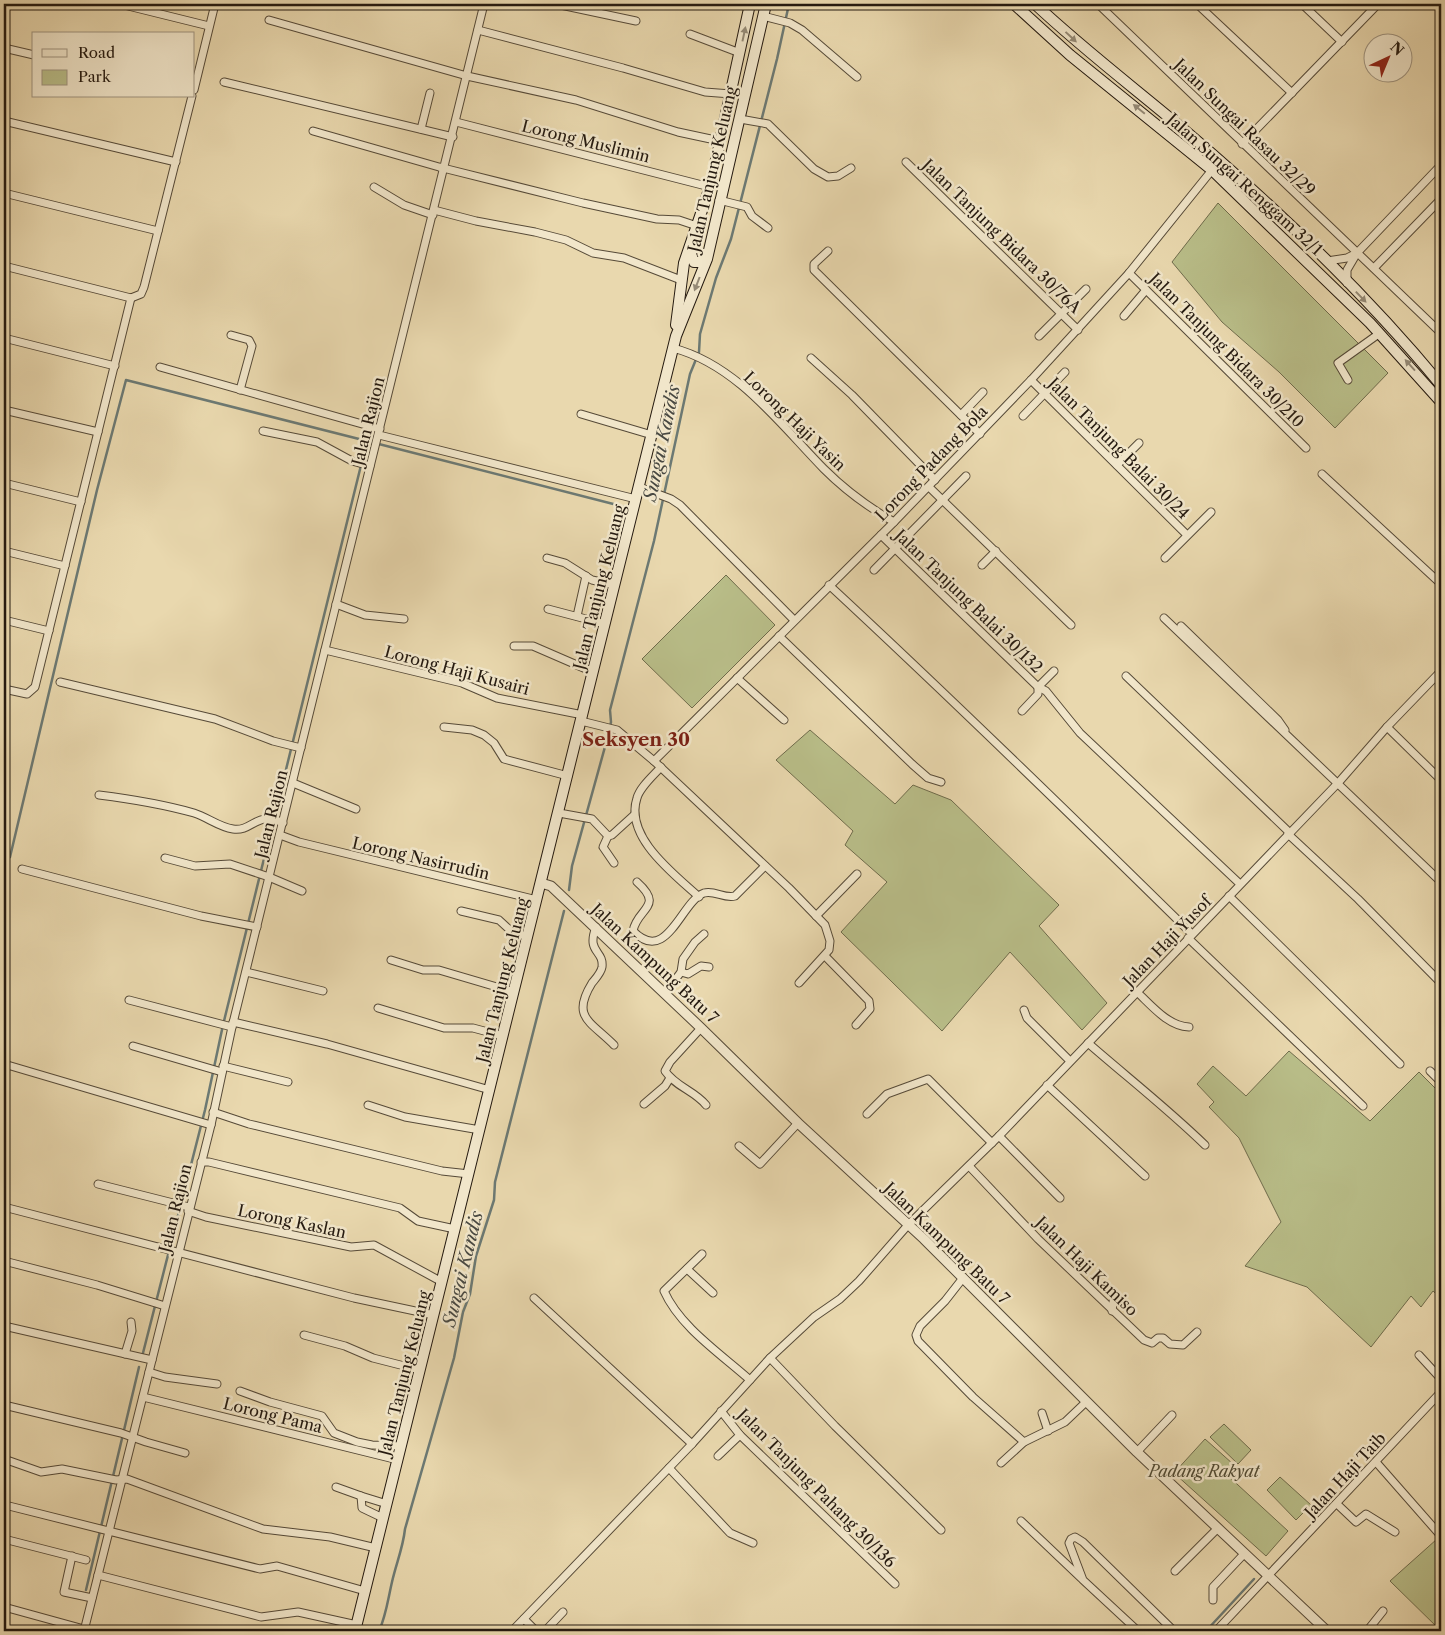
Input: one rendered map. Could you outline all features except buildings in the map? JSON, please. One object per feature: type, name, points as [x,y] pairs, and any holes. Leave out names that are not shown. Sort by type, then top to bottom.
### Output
[{"type":"main road","name":"Jalan Tanjung Keluang","points":[[676,336],[684,263],[710,187],[750,4]]},
{"type":"main road","name":"Jalan Tanjung Keluang","points":[[351,1625],[387,1504],[392,1459],[401,1446],[420,1370],[427,1313],[436,1278],[469,1174],[490,1090],[498,1035],[514,992],[676,336],[708,258],[719,200],[743,119],[766,4]]},
{"type":"main road","name":"Jalan Sungai Renggam 32/1","points":[[1014,4],[1064,49],[1212,170],[1380,333],[1441,402]]},
{"type":"main road","name":"Jalan Sungai Renggam 32/1","points":[[1035,4],[1082,47],[1220,161],[1326,261],[1441,385]]},
{"type":"main road","points":[[1111,87],[1119,77]]},
{"type":"main road","points":[[697,226],[698,236],[691,259],[697,263],[702,262],[714,229]]},
{"type":"street","points":[[120,4],[209,26]]},
{"type":"street","points":[[195,86],[215,4]]},
{"type":"street","name":"Jalan Rajion","points":[[83,1630],[92,1598],[102,1576],[106,1531],[145,1398],[163,1305],[182,1253],[189,1209],[205,1162],[208,1125],[223,1069],[231,1025],[248,973],[255,927],[267,876],[293,783],[299,747],[327,651],[336,604],[369,466],[375,449],[433,212],[442,167],[456,122],[464,75],[484,4]]},
{"type":"street","points":[[556,4],[636,21]]},
{"type":"street","name":"Jalan Sungai Rasau 32/29","points":[[1098,4],[1441,333]]},
{"type":"street","points":[[1198,4],[1292,93]]},
{"type":"street","points":[[1302,4],[1342,42]]},
{"type":"street","points":[[1242,144],[1378,4]]},
{"type":"street","points":[[763,16],[790,23],[802,30],[857,77]]},
{"type":"street","points":[[269,20],[464,75],[576,100],[678,132],[720,141]]},
{"type":"street","points":[[478,30],[623,68],[705,92],[731,94]]},
{"type":"street","points":[[690,34],[740,53]]},
{"type":"street","points":[[4,48],[32,55]]},
{"type":"street","points":[[224,82],[452,137]]},
{"type":"street","points":[[421,129],[430,93]]},
{"type":"street","points":[[4,266],[132,298],[141,294],[192,98]]},
{"type":"street","points":[[743,119],[768,124],[814,169],[828,177],[838,176],[851,168]]},
{"type":"street","points":[[4,121],[176,162]]},
{"type":"street","name":"Lorong Muslimin","points":[[456,122],[710,187]]},
{"type":"street","points":[[314,131],[430,164],[583,202],[658,219],[679,220],[697,226]]},
{"type":"street","name":"Jalan Tanjung Bidara 30/76A","points":[[906,162],[1078,330]]},
{"type":"street","points":[[1347,283],[1348,270],[1357,253],[1441,165]]},
{"type":"street","name":"Lorong Padang Bola","points":[[654,761],[894,522],[1032,380],[1128,273],[1212,170]]},
{"type":"street","points":[[374,187],[404,206],[566,240],[593,253],[624,258],[681,280]]},
{"type":"street","points":[[4,194],[158,232]]},
{"type":"street","points":[[719,200],[744,206],[752,216],[768,228]]},
{"type":"street","points":[[1374,268],[1439,204]]},
{"type":"street","points":[[828,251],[814,264],[814,270],[980,434]]},
{"type":"street","points":[[1326,261],[1348,258],[1357,253]]},
{"type":"street","name":"Jalan Tanjung Bidara 30/210","points":[[1128,273],[1306,448]]},
{"type":"street","points":[[1039,336],[1086,289]]},
{"type":"street","points":[[1124,316],[1146,290]]},
{"type":"street","points":[[4,689],[27,694],[35,687],[132,298]]},
{"type":"street","points":[[1348,380],[1338,363],[1380,333]]},
{"type":"street","points":[[231,335],[250,340],[252,346],[240,390]]},
{"type":"street","points":[[4,338],[114,366]]},
{"type":"street","name":"Lorong Haji Yasin","points":[[673,348],[690,352],[705,359],[753,395],[848,491],[894,522]]},
{"type":"street","points":[[811,358],[852,395],[935,480]]},
{"type":"street","points":[[160,367],[360,424],[378,433],[636,500]]},
{"type":"street","points":[[1023,416],[1065,372]]},
{"type":"street","name":"Jalan Tanjung Balai 30/24","points":[[1032,380],[1187,535]]},
{"type":"street","points":[[961,415],[983,392]]},
{"type":"street","points":[[4,410],[98,432]]},
{"type":"street","points":[[580,414],[652,435]]},
{"type":"street","points":[[263,432],[317,442],[352,461],[369,466]]},
{"type":"street","points":[[1117,465],[1139,443]]},
{"type":"street","points":[[1322,474],[1441,584]]},
{"type":"street","points":[[874,570],[966,476]]},
{"type":"street","points":[[4,483],[81,502]]},
{"type":"street","points":[[639,486],[671,499],[794,620]]},
{"type":"street","points":[[929,486],[1071,625]]},
{"type":"street","points":[[1165,558],[1212,512]]},
{"type":"street","name":"Jalan Tanjung Balai 30/132","points":[[881,535],[1038,687],[1051,697],[1080,732],[1240,884]]},
{"type":"street","points":[[982,565],[996,551]]},
{"type":"street","points":[[4,552],[66,566]]},
{"type":"street","points":[[547,558],[565,563],[592,580],[615,585]]},
{"type":"street","points":[[577,616],[586,576]]},
{"type":"street","points":[[829,585],[979,729],[1062,804],[1190,936],[1363,1106]]},
{"type":"street","points":[[336,604],[365,615],[404,619]]},
{"type":"street","points":[[548,609],[605,624]]},
{"type":"street","points":[[1164,618],[1277,728],[1287,734],[1441,882]]},
{"type":"street","points":[[4,620],[49,631]]},
{"type":"street","points":[[1182,626],[1278,720],[1287,734]]},
{"type":"street","points":[[779,636],[912,764],[928,778],[941,782]]},
{"type":"street","points":[[514,646],[533,646],[593,672]]},
{"type":"street","name":"Lorong Haji Kusairi","points":[[327,651],[462,683],[497,698],[582,718],[597,725],[617,730],[654,761]]},
{"type":"street","points":[[1022,711],[1038,694],[1038,687],[1054,671]]},
{"type":"street","points":[[1126,676],[1358,899],[1441,983]]},
{"type":"street","name":"Jalan Haji Yusof","points":[[512,1631],[692,1444],[770,1358],[814,1317],[859,1281],[908,1225],[999,1136],[1289,834],[1387,727],[1440,676]]},
{"type":"street","points":[[737,678],[784,720]]},
{"type":"street","points":[[60,682],[215,719],[286,745],[299,747]]},
{"type":"street","points":[[444,727],[472,730],[494,743],[504,759],[568,776]]},
{"type":"street","points":[[1387,727],[1441,780]]},
{"type":"street","points":[[654,761],[816,916],[829,933],[829,950],[799,982]]},
{"type":"street","points":[[661,768],[638,794],[634,815],[653,854],[699,897]]},
{"type":"street","points":[[293,783],[356,809]]},
{"type":"street","points":[[99,795],[160,804],[196,814],[227,828],[238,830],[258,820],[270,818],[282,822]]},
{"type":"street","points":[[559,813],[592,819],[608,836]]},
{"type":"street","points":[[614,863],[603,847],[608,836],[612,835],[634,815]]},
{"type":"street","name":"Lorong Nasirrudin","points":[[280,835],[299,842],[537,900]]},
{"type":"street","points":[[165,858],[195,866],[230,864],[267,876],[302,891]]},
{"type":"street","points":[[637,882],[645,889],[650,902],[649,907],[635,924],[633,931],[641,939],[652,942],[665,936],[702,894],[713,892],[726,896],[735,896],[765,866]]},
{"type":"street","points":[[22,869],[244,926],[255,927]]},
{"type":"street","points":[[816,916],[857,874]]},
{"type":"street","name":"Jalan Kampung Batu 7","points":[[541,883],[551,886],[596,927],[798,1123],[963,1278],[1137,1452],[1327,1631]]},
{"type":"street","points":[[1229,896],[1400,1064]]},
{"type":"street","points":[[462,911],[499,920],[512,932],[528,937]]},
{"type":"street","points":[[596,927],[592,938],[592,947],[602,961],[602,968],[583,998],[581,1006],[583,1014],[614,1045]]},
{"type":"street","points":[[665,993],[681,972],[683,959],[695,942],[704,934]]},
{"type":"street","points":[[824,956],[868,1001],[870,1010],[856,1025]]},
{"type":"street","points":[[391,960],[423,970],[439,970],[514,992]]},
{"type":"street","points":[[681,972],[688,974],[700,966],[709,967]]},
{"type":"street","points":[[248,973],[323,991]]},
{"type":"street","points":[[1137,992],[1162,1016],[1179,1026],[1189,1027]]},
{"type":"street","points":[[129,1000],[220,1024],[327,1044],[490,1090]]},
{"type":"street","points":[[378,1008],[444,1028],[473,1028],[498,1035]]},
{"type":"street","points":[[1024,1010],[1027,1018],[1070,1061]]},
{"type":"street","points":[[702,1028],[670,1062],[665,1071],[670,1078],[701,1099],[706,1105]]},
{"type":"street","points":[[1088,1043],[1165,1107],[1205,1145]]},
{"type":"street","points":[[133,1046],[223,1069],[288,1082]]},
{"type":"street","points":[[4,1064],[208,1125]]},
{"type":"street","points":[[1430,1071],[1441,1082]]},
{"type":"street","points":[[644,1104],[665,1086],[670,1078]]},
{"type":"street","points":[[867,1114],[887,1094],[928,1079],[992,1143]]},
{"type":"street","points":[[1047,1085],[1145,1176]]},
{"type":"street","points":[[368,1105],[405,1117],[480,1130]]},
{"type":"street","points":[[213,1112],[248,1124],[442,1170],[469,1174]]},
{"type":"street","points":[[739,1146],[760,1164],[798,1123]]},
{"type":"street","points":[[999,1136],[1060,1198]]},
{"type":"street","points":[[205,1162],[400,1208],[418,1221],[453,1229]]},
{"type":"street","name":"Jalan Haji Kamiso","points":[[969,1166],[1038,1239],[1144,1340],[1152,1343],[1158,1338],[1163,1338],[1170,1344],[1183,1345],[1197,1332]]},
{"type":"street","name":"Lorong Kaslan","points":[[98,1184],[176,1204],[206,1217],[351,1247],[374,1245],[436,1278]]},
{"type":"street","points":[[4,1208],[354,1298],[427,1313]]},
{"type":"street","points":[[702,1254],[664,1291],[670,1305],[700,1336],[750,1380]]},
{"type":"street","points":[[4,1261],[97,1285],[147,1302],[163,1305]]},
{"type":"street","points":[[687,1269],[713,1293]]},
{"type":"street","points":[[963,1278],[945,1301],[920,1326],[916,1334],[918,1342],[973,1397],[1024,1442]]},
{"type":"street","points":[[1112,1311],[1114,1294]]},
{"type":"street","points":[[534,1298],[692,1444]]},
{"type":"street","points":[[125,1354],[132,1331],[131,1322]]},
{"type":"street","points":[[4,1326],[152,1360]]},
{"type":"street","points":[[304,1335],[345,1346],[373,1358],[420,1370]]},
{"type":"street","points":[[1419,1355],[1441,1378]]},
{"type":"street","points":[[770,1358],[835,1426],[941,1530]]},
{"type":"street","points":[[149,1372],[165,1377],[217,1384]]},
{"type":"street","points":[[240,1391],[270,1402],[322,1416],[334,1433],[357,1442],[372,1445],[401,1446]]},
{"type":"street","name":"Jalan Haji Taib","points":[[1216,1631],[1440,1395]]},
{"type":"street","name":"Lorong Pama","points":[[145,1398],[392,1459]]},
{"type":"street","points":[[1001,1463],[1024,1442],[1065,1422],[1086,1402]]},
{"type":"street","points":[[4,1406],[121,1432],[146,1442],[185,1453]]},
{"type":"street","name":"Jalan Tanjung Pahang 30/136","points":[[721,1410],[740,1435],[894,1584]]},
{"type":"street","points":[[1042,1412],[1048,1431]]},
{"type":"street","points":[[1137,1452],[1172,1415]]},
{"type":"street","points":[[718,1456],[740,1435]]},
{"type":"street","points":[[4,1459],[41,1472],[62,1469],[121,1480],[263,1529],[330,1537],[374,1547]]},
{"type":"street","points":[[1376,1462],[1441,1536]]},
{"type":"street","points":[[669,1468],[730,1532],[753,1543]]},
{"type":"street","points":[[336,1487],[387,1504]]},
{"type":"street","points":[[361,1496],[362,1508],[383,1518]]},
{"type":"street","points":[[1337,1504],[1356,1522],[1366,1514],[1395,1532]]},
{"type":"street","points":[[4,1505],[260,1569],[277,1566],[362,1590]]},
{"type":"street","points":[[1021,1521],[1138,1631]]},
{"type":"street","points":[[1175,1571],[1217,1528]]},
{"type":"street","points":[[1083,1580],[1069,1543],[1075,1537],[1083,1542],[1174,1631]]},
{"type":"street","points":[[4,1539],[86,1560]]},
{"type":"street","points":[[1213,1600],[1213,1587],[1244,1554]]},
{"type":"street","points":[[72,1556],[64,1592],[92,1598]]},
{"type":"street","points":[[102,1576],[261,1617],[298,1612],[351,1625]]},
{"type":"street","points":[[4,1607],[83,1630]]},
{"type":"street","points":[[1367,1631],[1383,1611]]},
{"type":"street","points":[[545,1631],[563,1612]]},
{"type":"street","points":[[524,1619],[536,1631]]},
{"type":"green space","points":[[1218,203],[1388,373],[1335,428],[1279,372],[1222,322],[1172,262]]},
{"type":"green space","points":[[726,575],[775,625],[692,708],[642,659]]},
{"type":"green space","points":[[810,730],[895,804],[913,785],[951,800],[1059,905],[1039,926],[1107,1003],[1082,1030],[1010,952],[942,1031],[841,932],[887,882],[845,845],[853,831],[776,760]]},
{"type":"green space","points":[[1289,1051],[1370,1121],[1419,1072],[1441,1094],[1441,1298],[1433,1291],[1421,1307],[1411,1296],[1371,1347],[1307,1287],[1245,1266],[1281,1222],[1239,1138],[1209,1107],[1214,1102],[1197,1084],[1213,1066],[1246,1096]]},
{"type":"green space","name":"Padang Rakyat","points":[[1224,1424],[1251,1450],[1238,1464],[1210,1437]]},
{"type":"green space","name":"Padang Rakyat","points":[[1205,1439],[1233,1464],[1225,1473],[1288,1531],[1266,1556],[1174,1473]]},
{"type":"green space","name":"Padang Rakyat","points":[[1280,1477],[1311,1505],[1296,1520],[1267,1490]]},
{"type":"green space","points":[[1437,1539],[1441,1543],[1441,1631],[1390,1581]]},
{"type":"waterway","name":"Sungai Kandis","points":[[569,890],[572,866],[608,736],[611,722],[610,710],[654,541],[690,374],[699,352],[700,334],[716,278],[731,239],[777,59],[789,4]]},
{"type":"waterway","points":[[4,855],[10,857],[97,490],[126,380],[367,441],[223,1025],[205,1110],[143,1353]]},
{"type":"waterway","points":[[367,441],[625,507]]},
{"type":"waterway","name":"Sungai Kandis","points":[[379,1631],[403,1543],[405,1529],[454,1358],[463,1312],[470,1294],[476,1256],[494,1200],[495,1182],[564,911]]},
{"type":"waterway","points":[[86,1590],[139,1367]]},
{"type":"waterway","points":[[1206,1631],[1254,1579]]},
{"type":"district","name":"Seksyen 30","points":[[636,739]]}]
